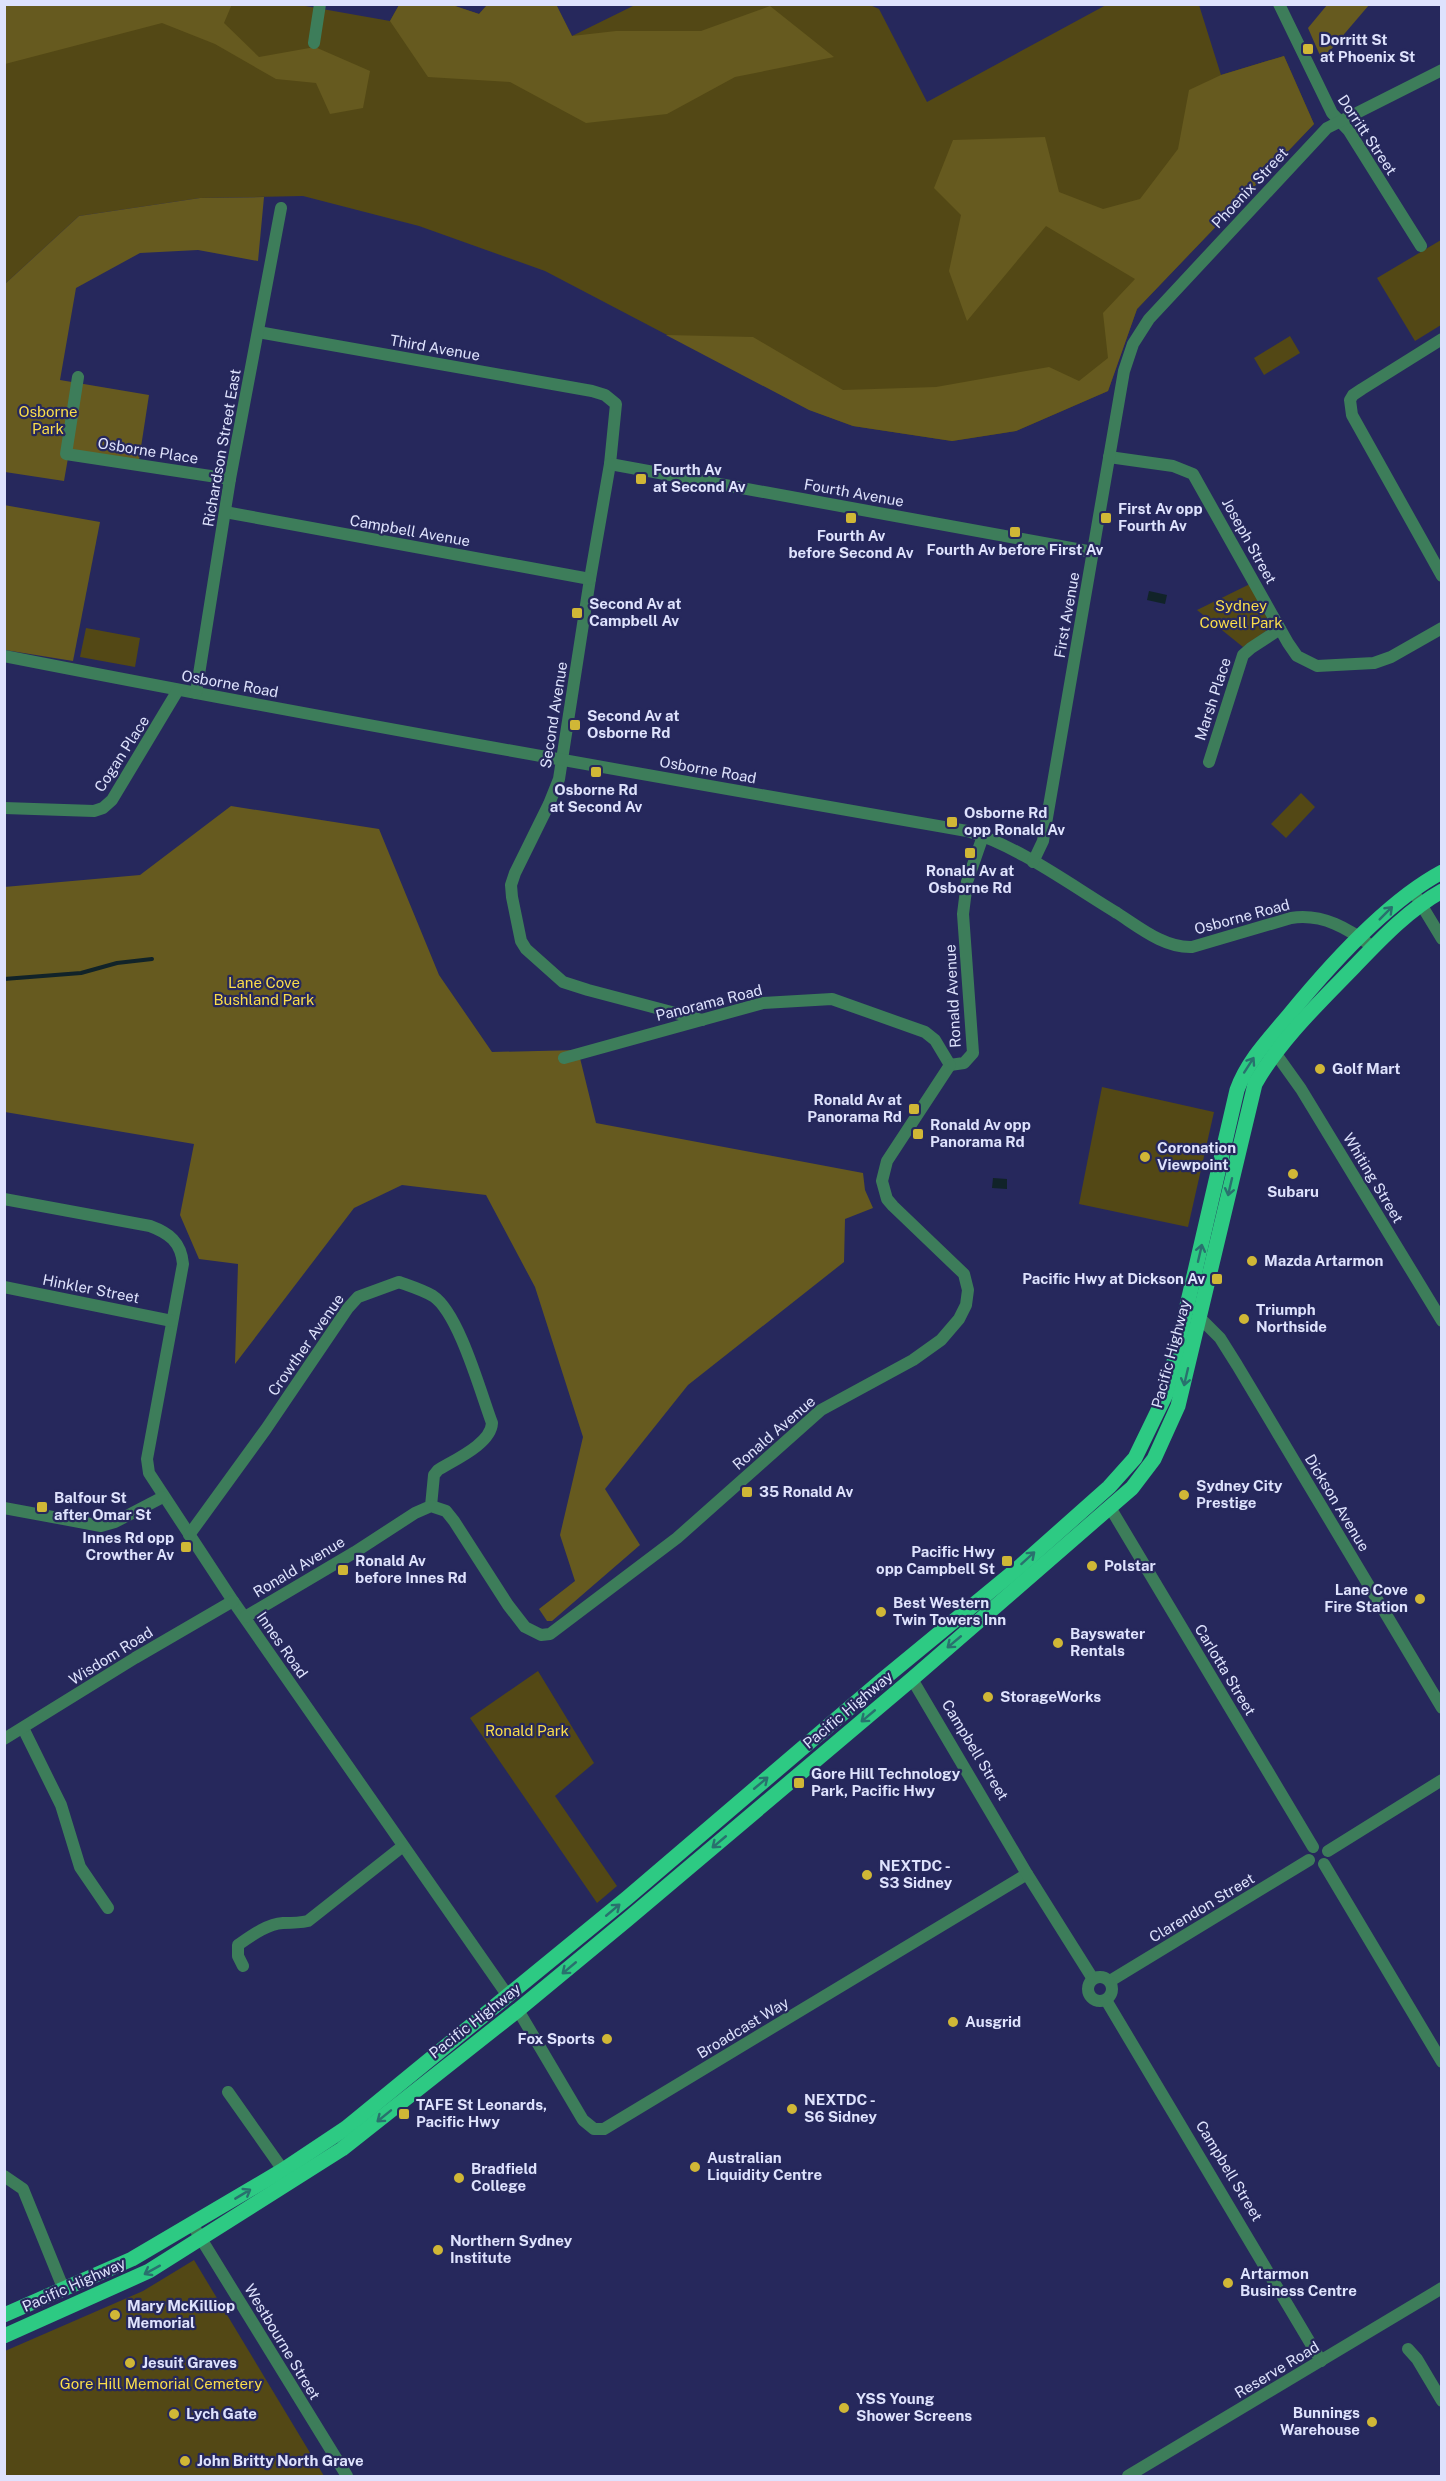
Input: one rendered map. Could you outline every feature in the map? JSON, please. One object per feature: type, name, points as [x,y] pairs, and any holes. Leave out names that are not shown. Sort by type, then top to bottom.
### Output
[{"type":"main road","name":"Pacific Highway","points":[[4,2315],[132,2259],[283,2170],[346,2128],[627,1898],[1098,1498],[1135,1458],[1159,1410],[1171,1378],[1228,1128],[1244,1071],[1300,1002],[1360,937],[1395,903],[1442,872]]},
{"type":"main road","name":"Pacific Highway","points":[[4,2336],[149,2271],[342,2149],[518,2010],[1111,1509],[1145,1473],[1167,1432],[1184,1386],[1252,1092],[1259,1077],[1330,991],[1373,947],[1421,905],[1442,891]]},
{"type":"main road","name":"Campbell Street","points":[[902,1663],[912,1679]]},
{"type":"street","points":[[314,43],[320,4]]},
{"type":"street","name":"Dorritt Street","points":[[1279,4],[1330,109],[1339,122],[1349,130],[1421,246]]},
{"type":"street","name":"Phoenix Street","points":[[1124,371],[1133,344],[1149,319],[1327,128],[1442,70]]},
{"type":"street","name":"Richardson Street East","points":[[196,693],[230,479],[281,208]]},
{"type":"street","name":"Third Avenue","points":[[258,332],[606,395]]},
{"type":"street","points":[[1442,339],[1353,395],[1350,400],[1352,415],[1442,576]]},
{"type":"street","name":"First Avenue","points":[[1033,862],[1043,841],[1124,371]]},
{"type":"street","name":"Osborne Place","points":[[78,377],[66,454],[230,479]]},
{"type":"street","name":"Second Avenue","points":[[606,395],[616,404],[610,464],[563,760],[559,779],[549,804],[511,885],[521,941],[526,950],[563,982],[702,1020]]},
{"type":"street","name":"Joseph Street","points":[[1109,457],[1173,466],[1193,474],[1297,656],[1310,665],[1325,667],[1383,660],[1442,628]]},
{"type":"street","name":"Fourth Avenue","points":[[610,464],[1093,552]]},
{"type":"street","name":"Campbell Avenue","points":[[225,512],[590,579]]},
{"type":"street","name":"Marsh Place","points":[[1209,762],[1243,656],[1251,648],[1281,629]]},
{"type":"street","name":"Osborne Road","points":[[4,656],[563,760],[956,829],[982,836],[1033,862],[1151,934],[1179,947],[1191,947],[1299,917],[1335,923],[1373,947]]},
{"type":"street","name":"Cogan Place","points":[[4,808],[94,811],[104,808],[112,800],[178,690]]},
{"type":"street","name":"Ronald Avenue","points":[[244,1617],[345,1558],[415,1513],[431,1506],[446,1511],[454,1521],[508,1605],[525,1627],[541,1635],[550,1634],[677,1538],[821,1410],[913,1360],[941,1340],[959,1319],[966,1305],[968,1290],[964,1274],[893,1206],[887,1199],[882,1181],[883,1171],[892,1151],[950,1065],[964,1063],[973,1053],[963,915],[967,882],[982,836]]},
{"type":"street","points":[[1413,891],[1442,939]]},
{"type":"street","name":"Panorama Road","points":[[564,1058],[763,1003],[832,999],[924,1032],[935,1040],[950,1065]]},
{"type":"street","name":"Whiting Street","points":[[1276,1054],[1301,1089],[1442,1321]]},
{"type":"street","name":"Innes Road","points":[[4,1199],[150,1226],[164,1231],[176,1241],[182,1254],[183,1264],[147,1459],[149,1473],[233,1601],[508,1996]]},
{"type":"street","name":"Crowther Avenue","points":[[189,1535],[266,1430],[348,1308],[358,1297],[399,1282],[434,1297],[450,1316],[460,1335],[492,1424],[492,1430],[485,1441],[438,1470],[434,1475],[431,1506]]},
{"type":"street","name":"Hinkler Street","points":[[4,1287],[172,1321]]},
{"type":"street","name":"Dickson Avenue","points":[[1200,1318],[1220,1338],[1237,1365],[1442,1708]]},
{"type":"street","points":[[4,1508],[100,1526],[115,1522],[163,1497]]},
{"type":"street","name":"Carlotta Street","points":[[1111,1509],[1313,1847]]},
{"type":"street","name":"Wisdom Road","points":[[4,1739],[233,1601]]},
{"type":"street","name":"Campbell Street","points":[[912,1679],[1027,1874],[1093,1979]]},
{"type":"street","points":[[23,1728],[61,1805],[80,1867],[108,1908]]},
{"type":"street","points":[[1328,1851],[1442,1780]]},
{"type":"street","points":[[1320,1845],[1328,1851],[1329,1858],[1324,1864],[1318,1866],[1309,1860],[1309,1853],[1313,1847],[1320,1845]]},
{"type":"street","points":[[243,1966],[238,1956],[238,1945],[256,1932],[281,1923],[295,1924],[308,1921],[403,1846]]},
{"type":"street","name":"Clarendon Street","points":[[1110,1981],[1309,1860]]},
{"type":"street","points":[[1324,1864],[1442,2062]]},
{"type":"street","name":"Broadcast Way","points":[[518,2010],[584,2120],[594,2130],[604,2128],[1027,1874]]},
{"type":"street","points":[[1100,1976],[1110,1981],[1112,1989],[1106,2000],[1098,2001],[1088,1994],[1088,1985],[1093,1979],[1100,1976]]},
{"type":"street","name":"Campbell Street","points":[[1106,2000],[1321,2361]]},
{"type":"street","points":[[228,2092],[283,2170]]},
{"type":"street","points":[[4,2176],[23,2189],[64,2290]]},
{"type":"street","name":"Westbourne Street","points":[[192,2224],[347,2476]]},
{"type":"street","name":"Reserve Road","points":[[1128,2476],[1442,2288]]},
{"type":"street","points":[[1408,2349],[1417,2359],[1442,2401]]},
{"type":"green space","points":[[232,4],[224,23],[259,57],[315,47],[370,71],[363,108],[330,114],[316,83],[276,79],[215,44],[162,23],[5,64],[5,5]]},
{"type":"green space","points":[[294,4],[390,21],[399,5],[452,5],[479,14],[487,5],[556,5],[572,36],[635,5],[870,5],[879,9],[927,102],[1106,5],[1199,5],[1221,75],[1284,56],[1314,124],[1137,309],[1108,391],[1016,431],[952,441],[853,426],[810,410],[545,271],[419,226],[303,196],[200,198],[79,216],[5,284],[5,5]]},
{"type":"green space","points":[[556,4],[572,36],[616,31],[701,31],[770,6],[834,57],[735,77],[667,114],[586,123],[510,82],[428,77],[390,21],[399,5],[452,5],[479,14],[487,5]]},
{"type":"green space","points":[[1327,5],[1369,5],[1322,60],[1308,28]]},
{"type":"green space","points":[[1284,56],[1314,124],[1137,309],[1108,391],[1016,431],[952,441],[853,426],[809,410],[666,335],[753,337],[843,390],[936,387],[1049,367],[1079,381],[1108,358],[1103,313],[1135,279],[1046,226],[967,321],[949,271],[961,215],[934,188],[953,140],[1045,137],[1059,192],[1103,209],[1140,199],[1178,149],[1189,90],[1221,75]]},
{"type":"green space","name":"Osborne Park","points":[[264,197],[258,261],[198,250],[140,253],[76,288],[60,380],[149,395],[139,460],[68,458],[64,481],[5,472],[5,284],[79,216],[200,198]]},
{"type":"green space","points":[[1441,240],[1441,325],[1415,341],[1377,278]]},
{"type":"green space","points":[[1290,336],[1300,353],[1264,375],[1254,358]]},
{"type":"green space","points":[[4,505],[100,522],[73,661],[5,650]]},
{"type":"green space","name":"Sydney Cowell Park","points":[[1250,584],[1269,622],[1266,631],[1243,647],[1197,610]]},
{"type":"green space","points":[[86,628],[140,638],[135,667],[80,657]]},
{"type":"green space","points":[[1301,793],[1315,807],[1286,838],[1271,824]]},
{"type":"green space","name":"Lane Cove Bushland Park","points":[[231,806],[379,829],[439,975],[492,1052],[578,1050],[596,1123],[863,1173],[865,1190],[873,1208],[845,1219],[844,1262],[688,1385],[605,1489],[640,1545],[552,1621],[547,1621],[539,1609],[575,1581],[560,1535],[583,1437],[535,1287],[486,1195],[402,1185],[354,1208],[235,1364],[238,1264],[199,1259],[180,1215],[194,1144],[5,1112],[4,887],[140,875]]},
{"type":"green space","points":[[1102,1087],[1214,1112],[1188,1227],[1079,1204]]},
{"type":"green space","name":"Ronald Park","points":[[538,1671],[594,1763],[555,1796],[617,1886],[597,1903],[470,1718]]},
{"type":"green space","name":"Gore Hill Memorial Cemetery","points":[[194,2260],[324,2476],[5,2476],[5,2351],[143,2291]]},
{"type":"water","points":[[1149,591],[1167,595],[1165,604],[1147,600]]},
{"type":"water","points":[[993,1178],[1007,1179],[1007,1189],[992,1188]]},
{"type":"waterway","points":[[4,979],[81,973],[117,963],[152,959]]},
{"type":"place","name":"Dorritt St at Phoenix St","points":[[1308,49]]},
{"type":"place","name":"Fourth Av at Second Av","points":[[641,479]]},
{"type":"place","name":"Fourth Av before Second Av","points":[[851,518]]},
{"type":"place","name":"First Av opp Fourth Av","points":[[1106,518]]},
{"type":"place","name":"Fourth Av before First Av","points":[[1015,532]]},
{"type":"place","name":"Second Av at Campbell Av","points":[[577,613]]},
{"type":"place","name":"Second Av at Osborne Rd","points":[[575,725]]},
{"type":"place","name":"Osborne Rd at Second Av","points":[[596,772]]},
{"type":"place","name":"Osborne Rd opp Ronald Av","points":[[952,822]]},
{"type":"place","name":"Ronald Av at Osborne Rd","points":[[970,853]]},
{"type":"place","name":"Golf Mart","points":[[1320,1069]]},
{"type":"place","name":"Ronald Av at Panorama Rd","points":[[914,1109]]},
{"type":"place","name":"Ronald Av opp Panorama Rd","points":[[918,1134]]},
{"type":"place","name":"Coronation Viewpoint","points":[[1145,1157]]},
{"type":"place","name":"Subaru","points":[[1293,1174]]},
{"type":"place","name":"Mazda Artarmon","points":[[1252,1261]]},
{"type":"place","name":"Pacific Hwy at Dickson Av","points":[[1217,1279]]},
{"type":"place","name":"Triumph Northside","points":[[1244,1319]]},
{"type":"place","name":"35 Ronald Av","points":[[747,1492]]},
{"type":"place","name":"Sydney City Prestige","points":[[1184,1495]]},
{"type":"place","name":"Balfour St after Omar St","points":[[42,1507]]},
{"type":"place","name":"Innes Rd opp Crowther Av","points":[[186,1547]]},
{"type":"place","name":"Pacific Hwy opp Campbell St","points":[[1007,1561]]},
{"type":"place","name":"Polstar","points":[[1092,1566]]},
{"type":"place","name":"Ronald Av before Innes Rd","points":[[343,1570]]},
{"type":"place","name":"Lane Cove Fire Station","points":[[1420,1599]]},
{"type":"place","name":"Best Western Twin Towers Inn","points":[[881,1612]]},
{"type":"place","name":"Bayswater Rentals","points":[[1058,1643]]},
{"type":"place","name":"StorageWorks","points":[[988,1697]]},
{"type":"place","name":"Gore Hill Technology Park, Pacific Hwy","points":[[799,1783]]},
{"type":"place","name":"NEXTDC - S3 Sidney","points":[[867,1875]]},
{"type":"place","name":"Ausgrid","points":[[953,2022]]},
{"type":"place","name":"Fox Sports","points":[[607,2039]]},
{"type":"place","name":"NEXTDC - S6 Sidney","points":[[792,2109]]},
{"type":"place","name":"TAFE St Leonards, Pacific Hwy","points":[[404,2114]]},
{"type":"place","name":"Australian Liquidity Centre","points":[[695,2167]]},
{"type":"place","name":"Bradfield College","points":[[459,2178]]},
{"type":"place","name":"Northern Sydney Institute","points":[[438,2250]]},
{"type":"place","name":"Artarmon Business Centre","points":[[1228,2283]]},
{"type":"place","name":"Mary McKilliop Memorial","points":[[115,2315]]},
{"type":"place","name":"Jesuit Graves","points":[[130,2363]]},
{"type":"place","name":"YSS Young Shower Screens","points":[[844,2408]]},
{"type":"place","name":"Lych Gate","points":[[174,2414]]},
{"type":"place","name":"Bunnings Warehouse","points":[[1372,2422]]},
{"type":"place","name":"John Britty North Grave","points":[[185,2461]]}]
